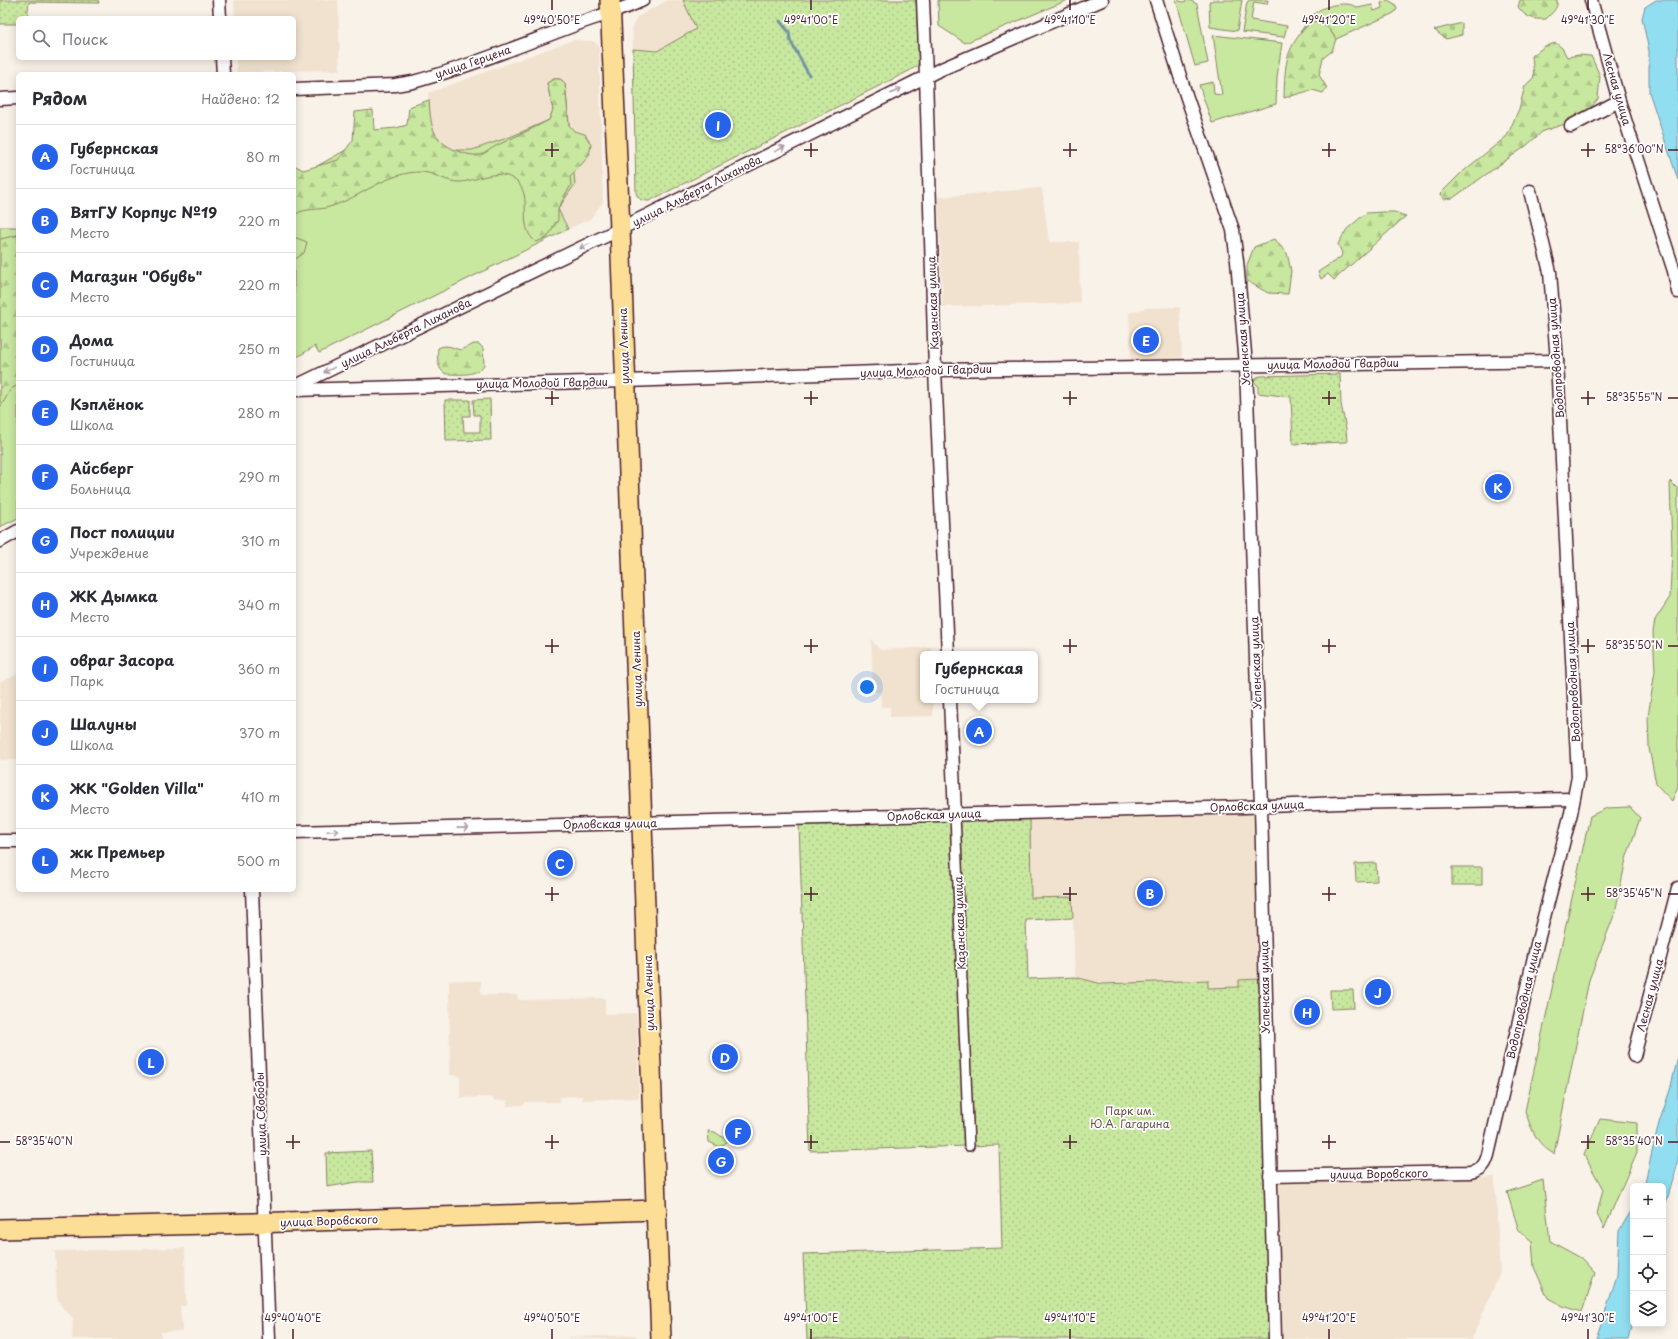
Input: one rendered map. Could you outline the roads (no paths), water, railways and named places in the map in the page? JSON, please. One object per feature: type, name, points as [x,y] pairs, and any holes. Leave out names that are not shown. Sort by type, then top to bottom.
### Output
[{"type":"main road","name":"улица Ленина","points":[[610,7],[626,381],[661,1339]]},
{"type":"main road","name":"улица Воровского","points":[[0,1229],[265,1223],[657,1210]]},
{"type":"street","points":[[219,0],[220,16]]},
{"type":"street","name":"улица Герцена","points":[[296,89],[395,85],[413,82],[521,46],[589,20],[610,7],[644,0]]},
{"type":"street","name":"Казанская улица","points":[[923,0],[935,370],[948,651]]},
{"type":"street","name":"улица Альберта Лиханова","points":[[296,386],[620,229],[926,76],[1102,0]]},
{"type":"street","name":"Успенская улица","points":[[1156,0],[1186,94],[1233,230],[1246,365],[1261,807],[1275,1339]]},
{"type":"street","name":"Лесная улица","points":[[1591,0],[1619,101],[1674,271],[1678,292]]},
{"type":"street","points":[[222,60],[223,72]]},
{"type":"street","points":[[0,99],[16,98]]},
{"type":"street","points":[[1571,126],[1619,101]]},
{"type":"street","name":"Водопроводная улица","points":[[1485,1165],[1578,776],[1557,361],[1550,272],[1530,191]]},
{"type":"street","name":"улица Молодой Гвардии","points":[[296,390],[626,381],[935,370],[1557,361]]},
{"type":"street","points":[[0,541],[16,532]]},
{"type":"street","name":"Казанская улица","points":[[950,703],[969,1146]]},
{"type":"street","name":"Орловская улица","points":[[296,832],[1261,807],[1339,803],[1573,799]]},
{"type":"street","points":[[0,841],[16,841]]},
{"type":"street","name":"Лесная улица","points":[[1634,1056],[1678,888]]},
{"type":"street","name":"улица Свободы","points":[[252,892],[269,1339]]},
{"type":"street","name":"улица Воровского","points":[[1270,1176],[1470,1172],[1478,1170],[1485,1165]]},
{"type":"water","points":[[1656,0],[1678,0],[1678,180],[1649,92],[1649,51],[1642,18],[1645,7]]},
{"type":"water","points":[[1678,1056],[1678,1163],[1666,1203],[1666,1183],[1645,1183],[1659,1123],[1670,1090]]},
{"type":"water","points":[[1630,1213],[1630,1327],[1631,1327],[1628,1339],[1597,1339],[1617,1275],[1619,1231]]},
{"type":"waterway","points":[[780,21],[789,32],[790,40],[809,75]]},
{"type":"place","name":"овраг Засора","points":[[718,125]]},
{"type":"place","name":"Кэплёнок","points":[[1146,340]]},
{"type":"place","name":"ЖК \"Golden Villa\"","points":[[1498,487]]},
{"type":"place","name":"Губернская","points":[[979,731]]},
{"type":"place","name":"Магазин \"Обувь\"","points":[[560,863]]},
{"type":"place","name":"ВятГУ Корпус №19","points":[[1150,893]]},
{"type":"place","name":"Шалуны","points":[[1378,992]]},
{"type":"place","name":"ЖК Дымка","points":[[1307,1012]]},
{"type":"place","name":"Дома","points":[[725,1057]]},
{"type":"place","name":"жк Премьер","points":[[151,1062]]},
{"type":"place","name":"Айсберг","points":[[738,1132]]},
{"type":"place","name":"Пост полиции","points":[[721,1161]]},
{"type":"park label","name":"Парк им. Ю.А. Гагарина","points":[[1130,1117]]}]
